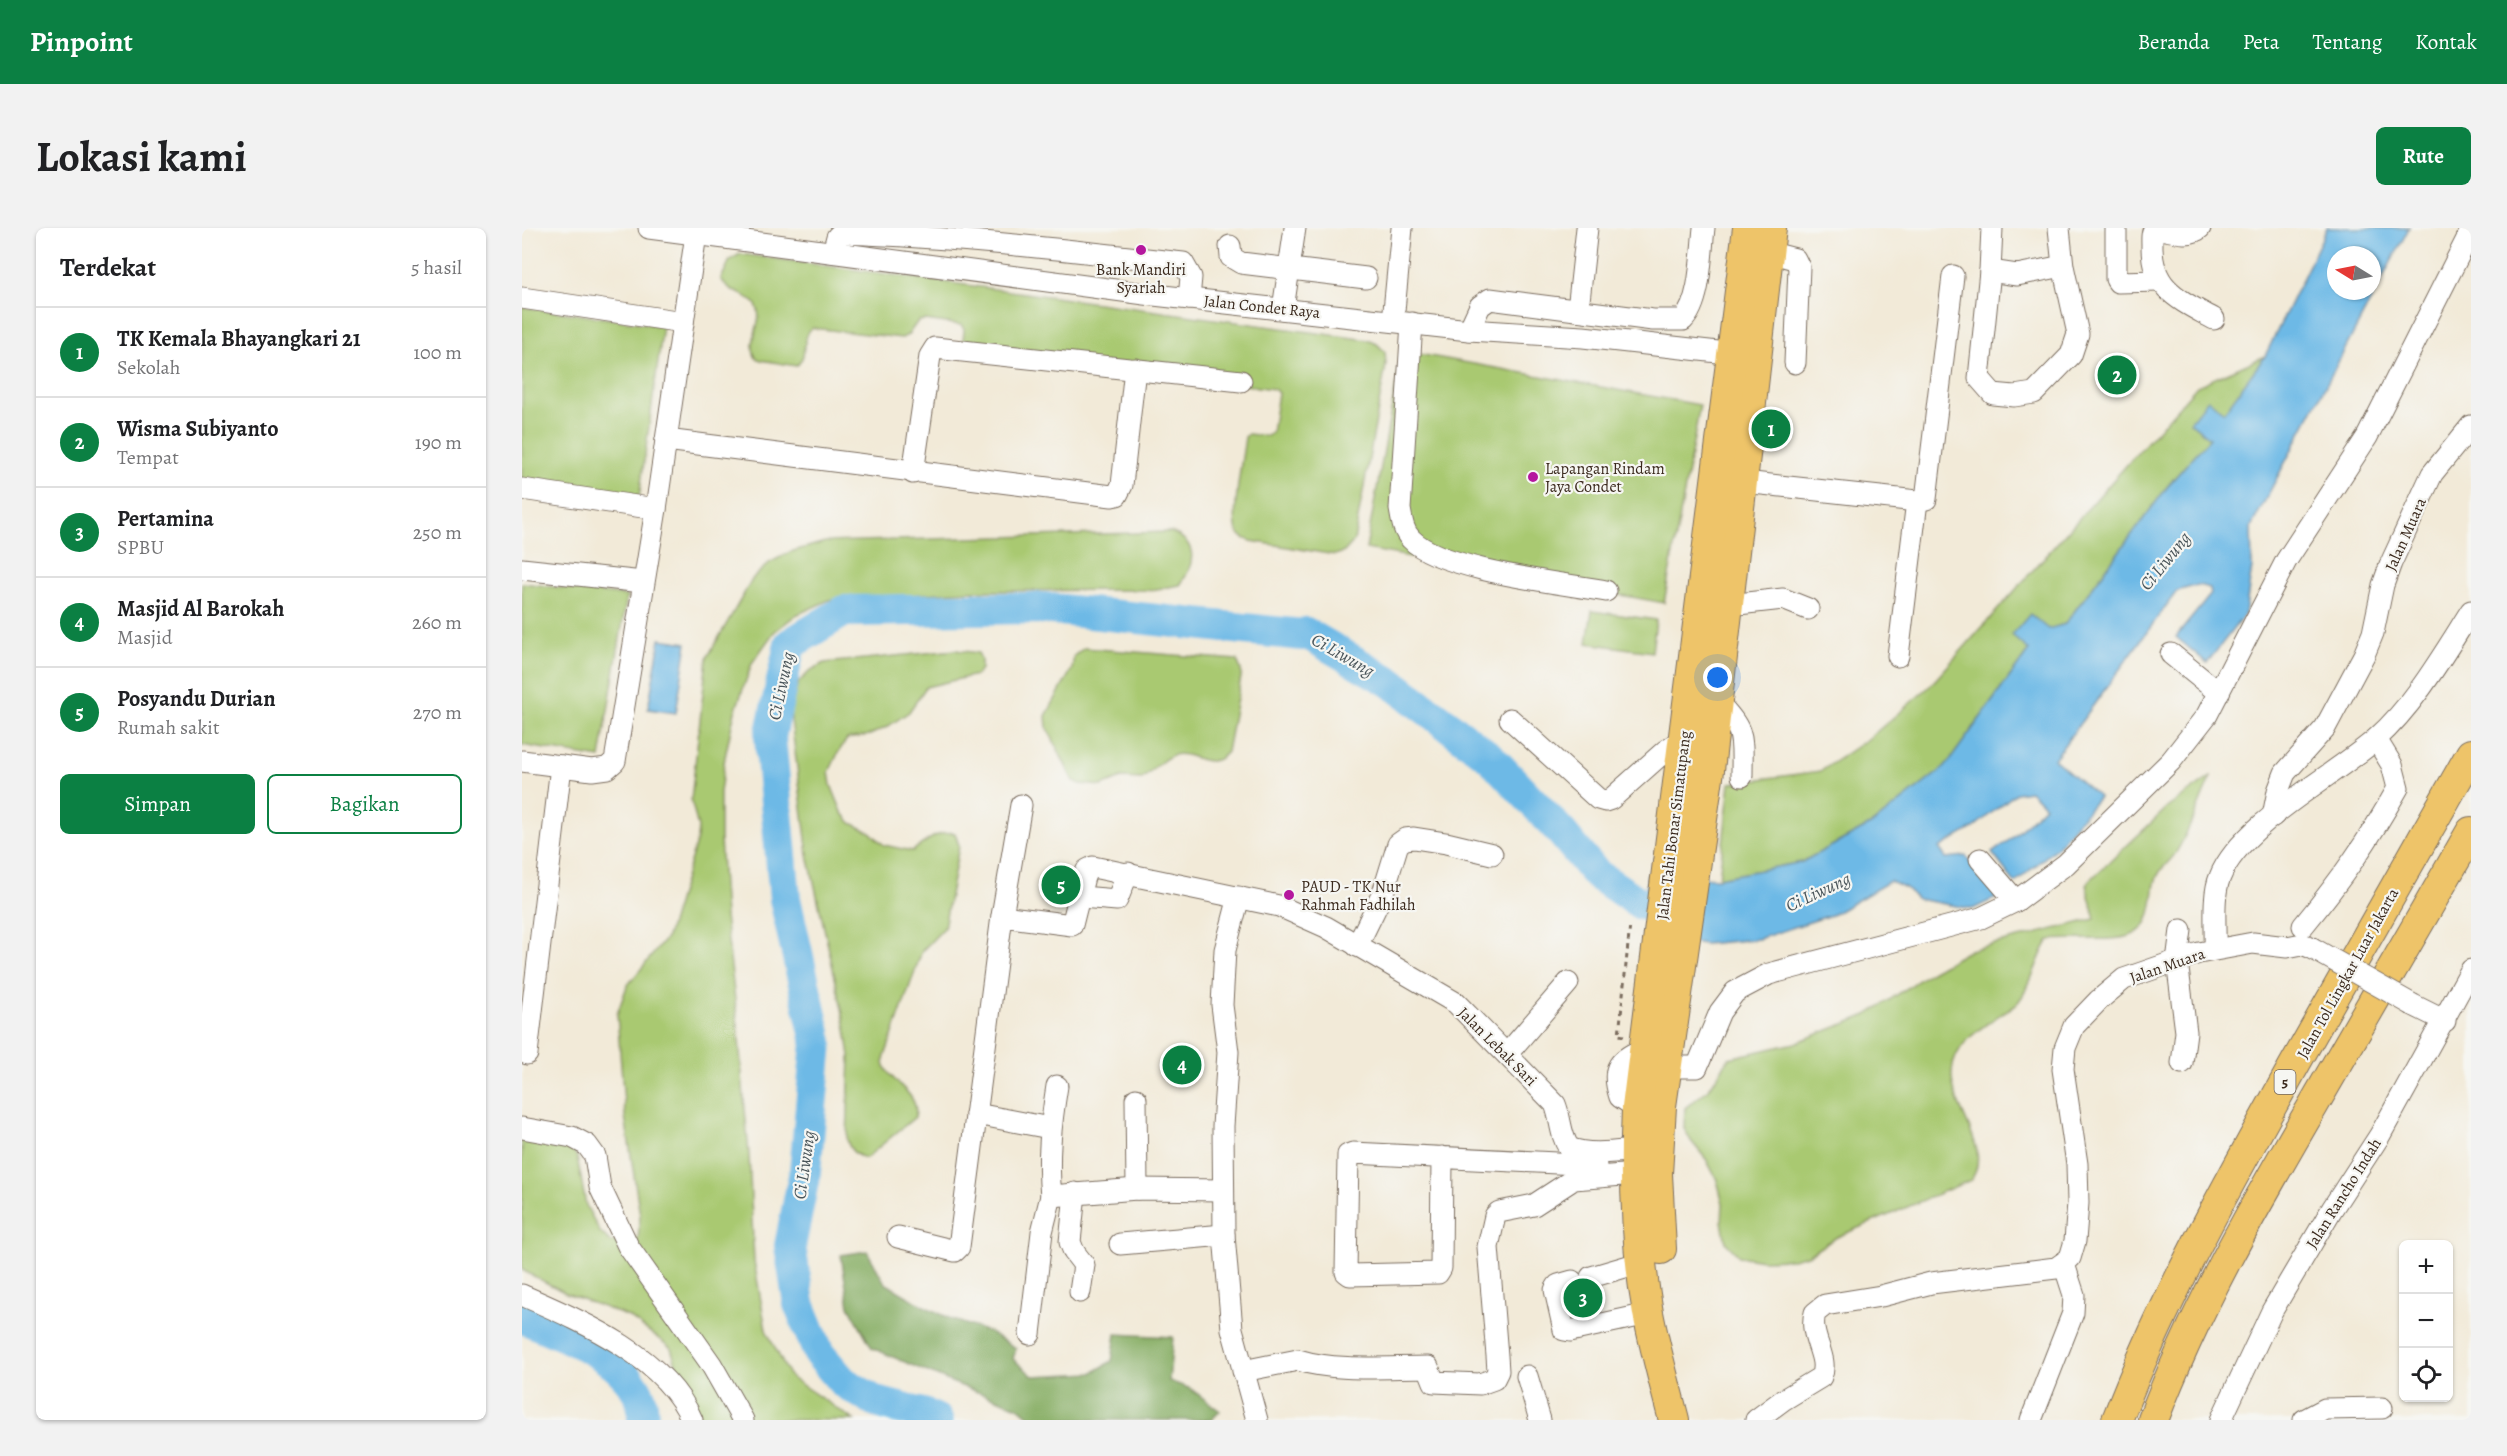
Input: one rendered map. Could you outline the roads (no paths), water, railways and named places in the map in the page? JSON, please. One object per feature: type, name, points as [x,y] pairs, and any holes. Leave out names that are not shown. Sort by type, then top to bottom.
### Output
[{"type":"highway","name":"Jalan Tahi Bonar Simatupang","points":[[1674,1420],[1648,1314],[1635,1162],[1637,1108],[1657,1034],[1709,770],[1718,702],[1729,605],[1738,481],[1745,355],[1748,228]]},
{"type":"highway","name":"Jalan Tahi Bonar Simatupang","points":[[1745,355],[1769,240]]},
{"type":"highway","name":"Jalan Tahi Bonar Simatupang","points":[[1691,1420],[1669,1318],[1661,1238],[1656,1174],[1657,1034],[1684,738],[1738,481]]},
{"type":"highway","name":"Jalan Tol Lingkar Luar Jakarta","points":[[2117,1420],[2172,1293],[2229,1181],[2471,753]]},
{"type":"highway","name":"5","points":[[2153,1420],[2186,1340],[2232,1248],[2471,832]]},
{"type":"street","points":[[1283,309],[1295,228]]},
{"type":"street","points":[[1402,228],[1400,509],[1403,526],[1410,538],[1425,550],[1477,568],[1606,591]]},
{"type":"street","points":[[1578,310],[1587,228]]},
{"type":"street","points":[[1469,330],[1480,306],[1490,299],[1653,320],[1683,320],[1692,311],[1696,295],[1704,228]]},
{"type":"street","points":[[1992,228],[1990,271],[1978,378],[1993,394],[2014,396],[2034,393],[2071,355],[2078,334],[2063,266],[2059,228]]},
{"type":"street","points":[[2116,228],[2116,279],[2118,282],[2159,281]]},
{"type":"street","points":[[2200,228],[2188,233],[2155,228],[2152,232],[2152,251],[2159,281],[2186,303],[2214,319]]},
{"type":"street","points":[[522,761],[600,769],[607,768],[615,761],[683,322],[675,230]]},
{"type":"street","name":"Jalan Condet Raya","points":[[675,230],[1189,299],[1469,330],[1583,337],[1745,355]]},
{"type":"street","points":[[1657,1034],[1696,1067],[1720,1012],[1735,992],[1769,974],[1981,918],[2016,901],[2066,864],[2171,761],[2207,715],[2286,561],[2367,437],[2471,231]]},
{"type":"street","points":[[833,252],[837,237],[841,233],[1000,237],[1048,247],[1183,263],[1191,277],[1189,299]]},
{"type":"street","points":[[997,273],[1000,237]]},
{"type":"street","points":[[1769,240],[1796,259],[1799,267],[1795,363]]},
{"type":"street","points":[[1230,246],[1231,257],[1236,262],[1366,278]]},
{"type":"street","points":[[1990,271],[2017,275],[2063,266]]},
{"type":"street","points":[[1738,481],[1917,501],[1922,501],[1927,497],[1953,276]]},
{"type":"street","points":[[522,298],[683,322]]},
{"type":"street","points":[[913,473],[930,356],[935,348],[1241,381]]},
{"type":"street","points":[[666,440],[913,473],[1117,495],[1122,485],[1135,369]]},
{"type":"street","name":"Jalan Muara","points":[[2064,1264],[2070,1258],[2075,1241],[2078,1203],[2077,1164],[2063,1069],[2065,1048],[2074,1026],[2099,1000],[2124,979],[2215,949],[2217,888],[2220,876],[2236,850],[2273,816],[2278,790],[2285,773],[2325,728],[2352,681],[2373,633],[2387,574],[2404,531],[2432,474],[2471,426]]},
{"type":"street","points":[[522,489],[656,508]]},
{"type":"street","points":[[1898,656],[1917,501]]},
{"type":"street","points":[[522,569],[643,582]]},
{"type":"street","points":[[1729,605],[1782,599],[1808,609]]},
{"type":"street","points":[[2273,816],[2376,739],[2412,699],[2471,611]]},
{"type":"street","points":[[2171,654],[2218,693]]},
{"type":"street","points":[[1718,702],[1742,734],[1742,776]]},
{"type":"street","points":[[1510,719],[1598,799],[1605,801],[1611,799],[1665,751],[1684,738]]},
{"type":"street","points":[[2302,926],[2339,882],[2370,837],[2398,788],[2392,765],[2376,739]]},
{"type":"street","points":[[527,1054],[561,766]]},
{"type":"street","points":[[898,1237],[957,1250],[1002,916],[1021,806]]},
{"type":"street","points":[[1357,946],[1383,893],[1398,844],[1405,839],[1414,838],[1446,843],[1492,854]]},
{"type":"street","points":[[1980,859],[2016,901]]},
{"type":"street","name":"Jalan Lebak Sari","points":[[1081,897],[1084,877],[1087,870],[1093,867],[1279,906],[1304,917],[1456,1003],[1555,1104],[1563,1137],[1569,1148],[1575,1151],[1607,1153],[1635,1162]]},
{"type":"street","points":[[1002,916],[1072,925],[1081,897],[1117,900],[1128,873]]},
{"type":"street","points":[[1239,897],[1231,921],[1224,961],[1222,1005],[1228,1052],[1223,1126],[1224,1235],[1232,1329],[1257,1420]]},
{"type":"street","points":[[2181,930],[2177,961],[2186,1032],[2182,1063]]},
{"type":"street","points":[[2215,949],[2253,943],[2287,947],[2302,944],[2445,1021]]},
{"type":"street","name":"Jalan Rancho Indah","points":[[2221,1420],[2272,1311],[2332,1209],[2380,1135],[2445,1021],[2471,970]]},
{"type":"street","points":[[1507,1054],[1568,983]]},
{"type":"street","points":[[1030,1334],[1042,1232],[1051,1196],[1050,1128],[1057,1086]]},
{"type":"street","points":[[1136,1100],[1137,1189]]},
{"type":"street","points":[[976,1114],[1050,1128]]},
{"type":"street","points":[[522,1128],[572,1137],[587,1145],[595,1156],[600,1187],[628,1246],[711,1364],[744,1420]]},
{"type":"street","points":[[1443,1157],[1441,1268],[1438,1273],[1350,1275],[1346,1272],[1346,1161],[1348,1155],[1353,1153],[1443,1157],[1605,1166],[1635,1162]]},
{"type":"street","points":[[1243,1371],[1298,1360],[1326,1366],[1428,1367],[1434,1382],[1480,1384],[1494,1379],[1498,1371],[1488,1247],[1495,1215],[1499,1212],[1534,1205],[1574,1179],[1635,1162]]},
{"type":"street","points":[[1051,1196],[1137,1189],[1223,1190]]},
{"type":"street","points":[[1075,1194],[1070,1242],[1084,1265],[1080,1292]]},
{"type":"street","points":[[1120,1244],[1224,1235]]},
{"type":"street","points":[[1642,1262],[1558,1285],[1555,1290],[1564,1330],[1570,1331],[1648,1314]]},
{"type":"street","points":[[1756,1420],[1821,1377],[1823,1363],[1812,1329],[1815,1313],[1825,1305],[1881,1296],[1930,1283],[2056,1268],[2064,1264],[2074,1295],[2073,1313],[2031,1420]]},
{"type":"street","points":[[522,1295],[576,1319],[619,1343],[655,1371],[675,1392],[692,1420]]},
{"type":"street","points":[[1527,1376],[1540,1420]]},
{"type":"street","points":[[2304,1420],[2325,1409],[2382,1408]]},
{"type":"water","points":[[2327,228],[2409,228],[2381,281],[2381,246],[2327,246],[2327,300],[2371,300],[2251,527],[2252,567],[2245,614],[2207,663],[2176,637],[2211,594],[2210,588],[2198,585],[2177,591],[2054,759],[2099,797],[2056,848],[2015,883],[1992,853],[2012,838],[2045,806],[2030,791],[2016,793],[1973,828],[1939,848],[1946,858],[1966,856],[1998,897],[1973,909],[1917,899],[1906,888],[1890,881],[1834,914],[1758,939],[1704,944],[1643,934],[1647,875],[1719,878],[1802,862],[1872,824],[1945,767],[2029,650],[2012,635],[2030,614],[2048,629],[2065,624],[2171,482],[2210,438],[2190,422],[2208,400],[2224,412],[2265,356]]},
{"type":"water","points":[[660,639],[687,643],[676,713],[648,709]]},
{"type":"waterway","name":"Ci Liwung","points":[[937,1420],[927,1415],[876,1402],[843,1382],[819,1354],[799,1304],[790,1246],[805,1171],[817,1042],[785,899],[770,737],[790,644],[844,611],[1042,608],[1303,635],[1306,633],[1390,682],[1491,758],[1561,832],[1596,874],[1641,904],[1686,913]]},
{"type":"waterway","name":"Ci Liwung","points":[[522,1317],[572,1339],[604,1357],[618,1368],[631,1381],[640,1397],[643,1420]]},
{"type":"place","name":"Bank Mandiri Syariah","points":[[1141,250]]},
{"type":"place","name":"Wisma Subiyanto","points":[[2117,375]]},
{"type":"place","name":"TK Kemala Bhayangkari 21","points":[[1771,429]]},
{"type":"place","name":"Lapangan Rindam Jaya Condet","points":[[1533,477]]},
{"type":"place","name":"Posyandu Durian","points":[[1061,885]]},
{"type":"place","name":"PAUD - TK Nur Rahmah Fadhilah","points":[[1289,895]]},
{"type":"place","name":"Masjid Al Barokah","points":[[1182,1065]]},
{"type":"place","name":"Pertamina","points":[[1583,1298]]}]
